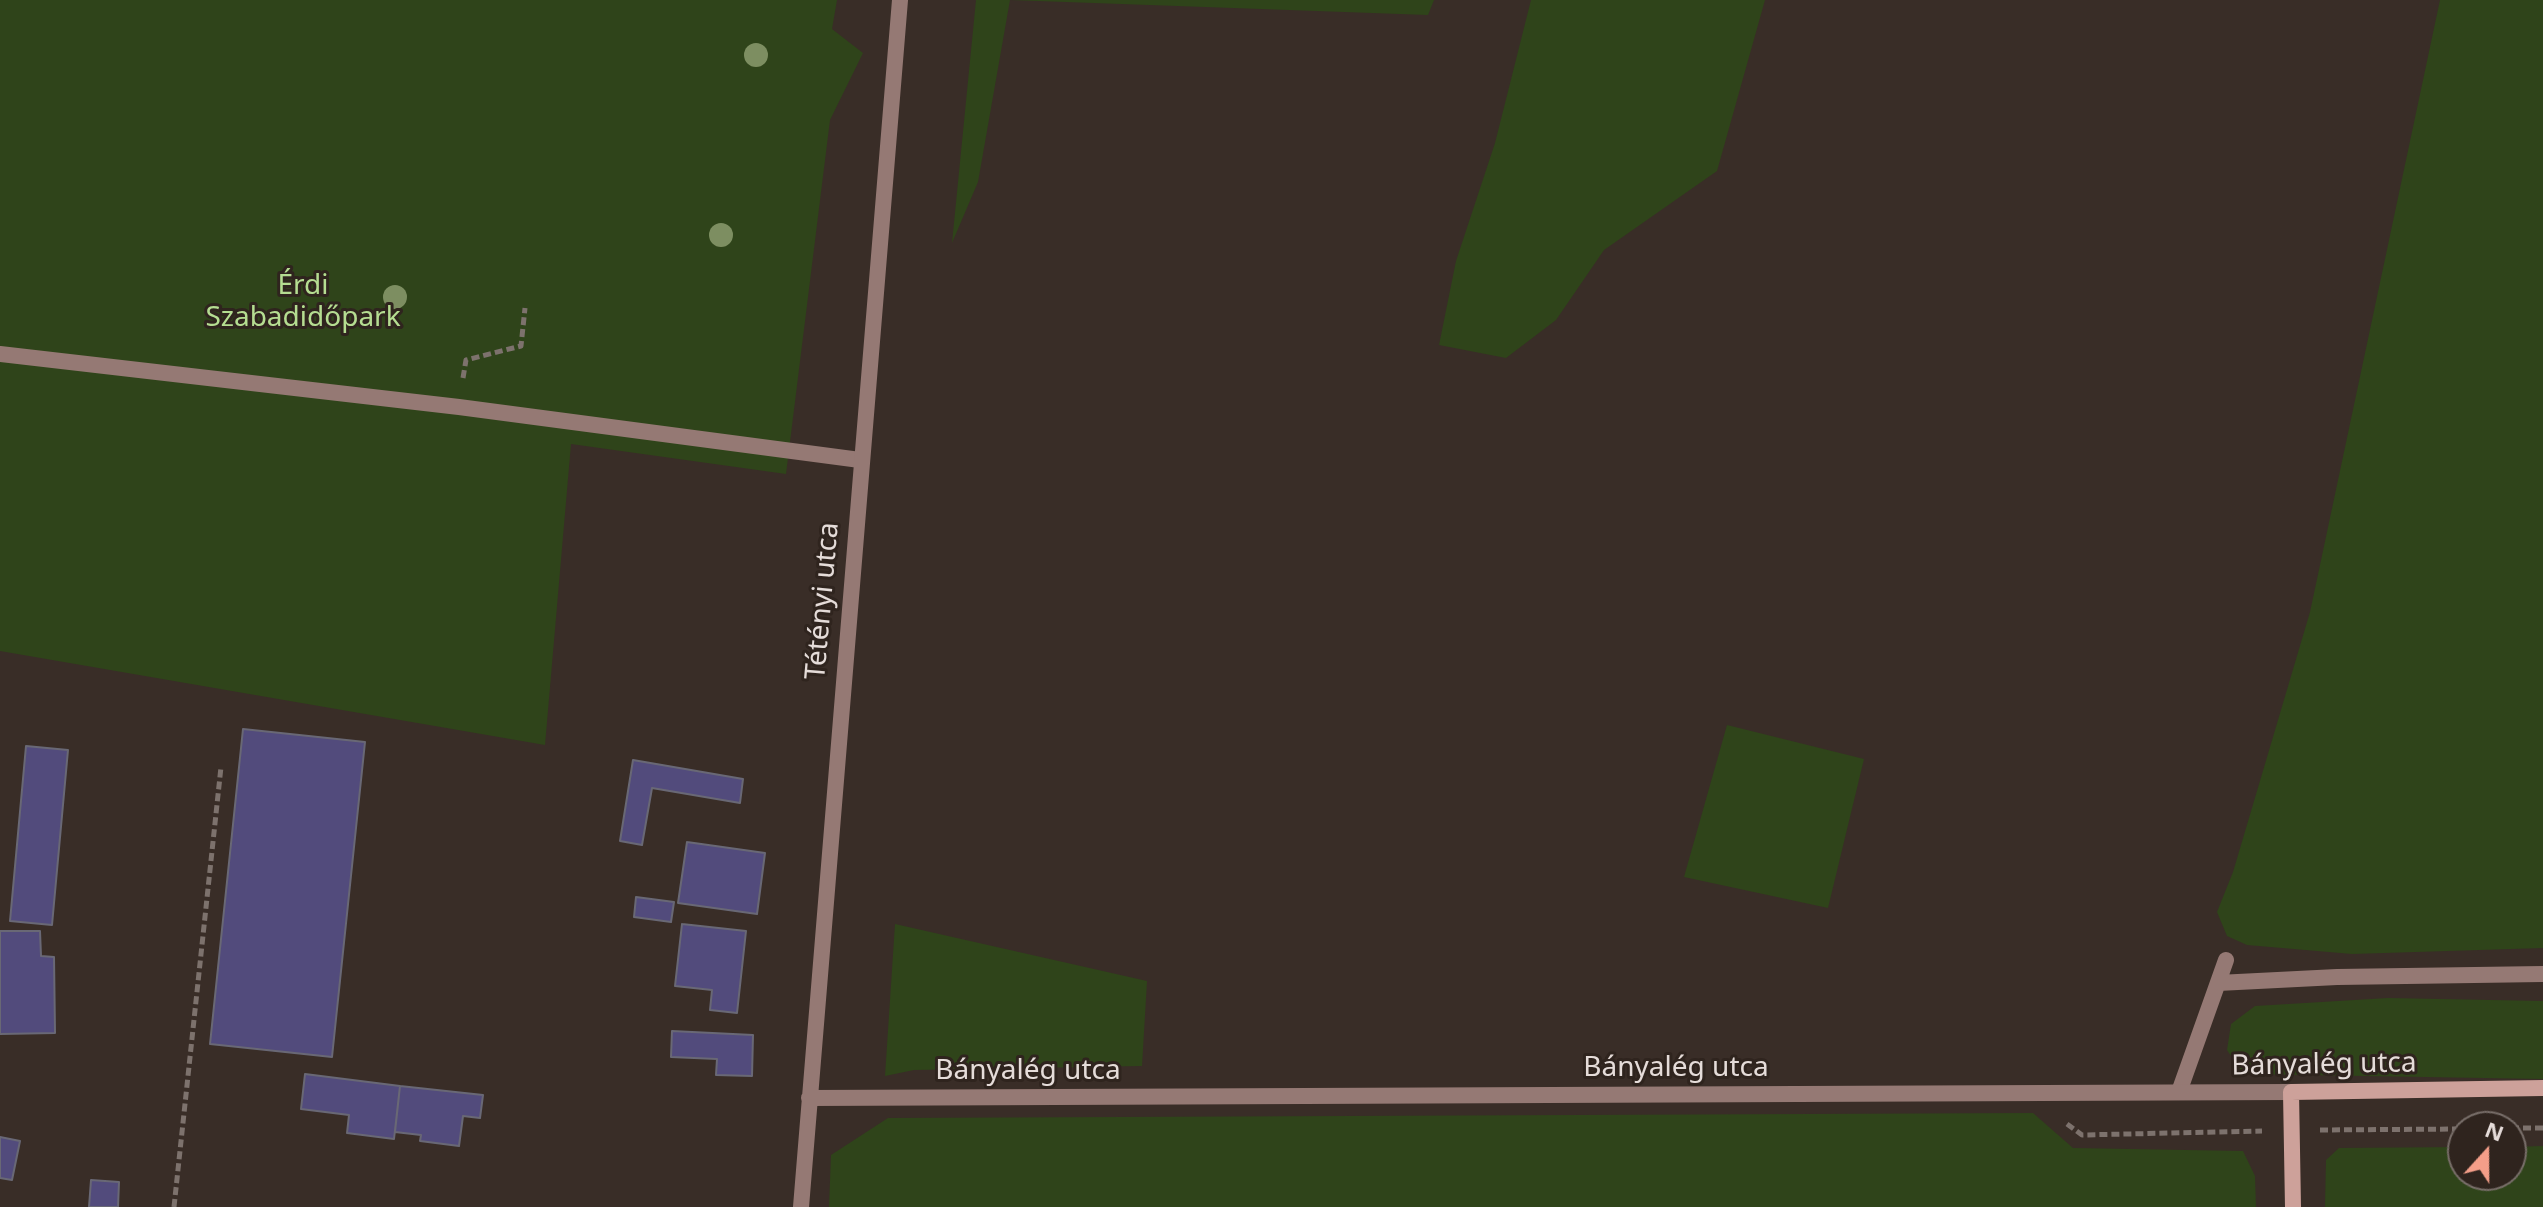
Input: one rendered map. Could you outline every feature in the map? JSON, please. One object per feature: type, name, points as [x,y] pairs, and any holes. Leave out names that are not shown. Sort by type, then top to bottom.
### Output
[{"type":"street","name":"Tétényi utca","points":[[801,1207],[900,0]]},
{"type":"street","points":[[0,354],[459,407],[860,460]]},
{"type":"street","points":[[2179,1092],[2226,960]]},
{"type":"street","points":[[2218,983],[2337,977],[2543,974]]},
{"type":"street","name":"Bányalég utca","points":[[809,1098],[2291,1092],[2543,1088]]},
{"type":"street","points":[[2291,1092],[2293,1207]]},
{"type":"path","points":[[459,407],[466,360],[521,346],[525,308]]},
{"type":"path","points":[[174,1207],[221,767]]},
{"type":"green space","name":"Érdi Szabadidőpark","points":[[0,0],[837,0],[832,29],[863,53],[830,120],[786,474],[571,444],[545,745],[0,651]]},
{"type":"green space","points":[[976,0],[1010,0],[978,182],[952,243]]},
{"type":"green space","points":[[1010,0],[1434,0],[1428,15]]},
{"type":"green space","points":[[1531,0],[1765,0],[1717,171],[1604,250],[1556,320],[1506,358],[1439,345],[1456,261],[1495,143]]},
{"type":"green space","points":[[2440,0],[2543,0],[2543,948],[2352,954],[2247,945],[2227,936],[2217,912],[2233,872],[2310,612]]},
{"type":"green space","points":[[1727,725],[1864,759],[1828,908],[1684,877]]},
{"type":"green space","points":[[895,924],[1147,981],[1142,1066],[914,1070],[885,1076]]},
{"type":"green space","points":[[2388,998],[2543,1001],[2543,1079],[2243,1074],[2227,1050],[2231,1024],[2255,1006]]},
{"type":"green space","points":[[2033,1113],[2073,1148],[2243,1151],[2255,1176],[2256,1207],[829,1207],[831,1155],[888,1118]]},
{"type":"green space","points":[[2527,1146],[2543,1146],[2543,1207],[2325,1207],[2326,1160],[2339,1148],[2447,1147],[2447,1191],[2527,1191]]},
{"type":"building","points":[[243,729],[365,742],[332,1057],[210,1044]]},
{"type":"building","points":[[26,746],[68,750],[52,925],[10,921]]},
{"type":"building","points":[[633,760],[743,779],[740,803],[652,788],[642,845],[620,841]]},
{"type":"building","points":[[687,842],[765,853],[757,914],[678,903]]},
{"type":"building","points":[[636,897],[674,902],[671,922],[634,917]]},
{"type":"building","points":[[682,924],[746,931],[737,1013],[710,1010],[712,990],[675,986]]},
{"type":"building","points":[[0,931],[40,931],[41,956],[54,957],[55,1033],[0,1034]]},
{"type":"building","points":[[672,1031],[753,1035],[752,1076],[716,1075],[717,1059],[671,1057]]},
{"type":"building","points":[[305,1074],[400,1086],[394,1139],[347,1133],[349,1115],[301,1109]]},
{"type":"building","points":[[400,1086],[483,1095],[480,1118],[463,1116],[459,1146],[420,1141],[421,1135],[395,1132]]},
{"type":"building","points":[[0,1137],[20,1141],[12,1180],[0,1178]]},
{"type":"building","points":[[91,1180],[119,1182],[118,1207],[89,1207]]}]
